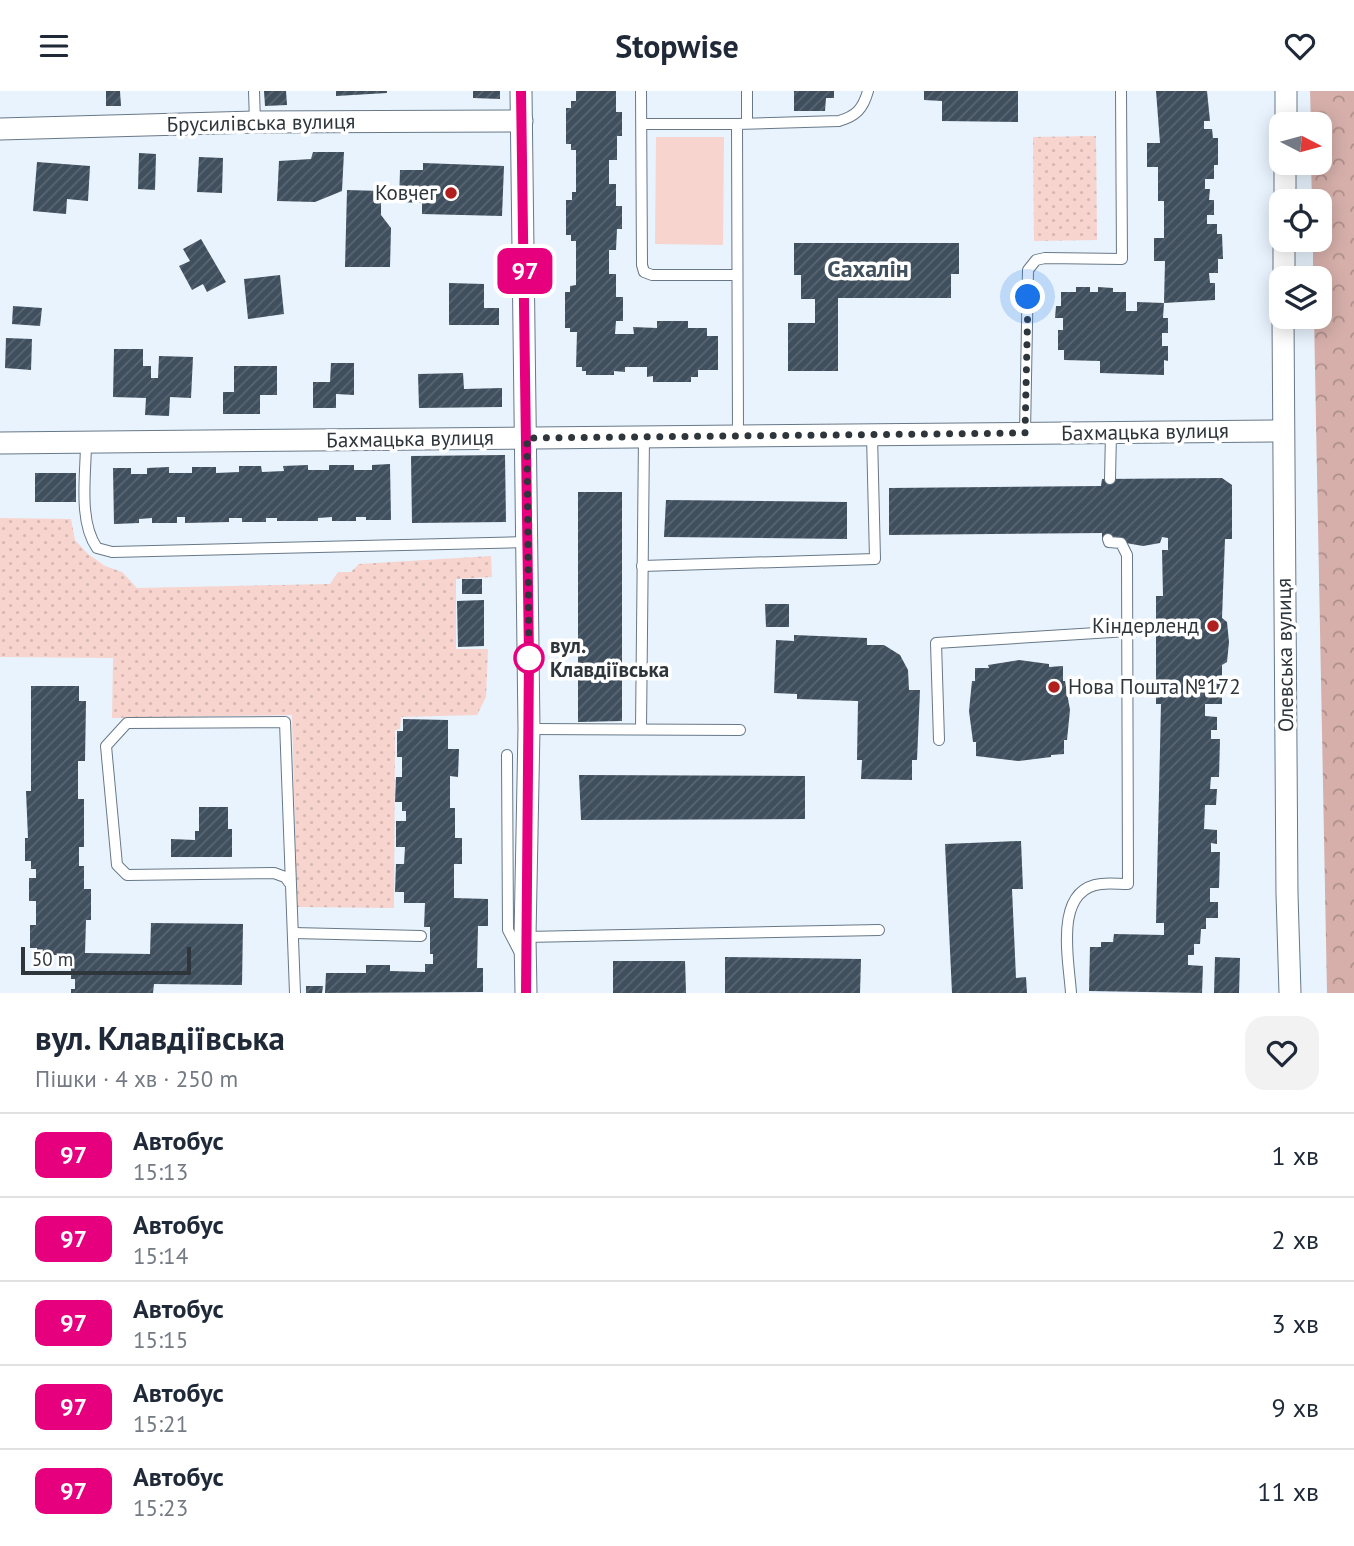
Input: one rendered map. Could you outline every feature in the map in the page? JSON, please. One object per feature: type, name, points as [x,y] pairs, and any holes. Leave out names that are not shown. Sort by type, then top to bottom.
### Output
[{"type":"street","points":[[522,91],[529,729],[526,993]]},
{"type":"street","points":[[1286,91],[1286,112]]},
{"type":"street","name":"Брусилівська вулиця","points":[[0,129],[255,122],[522,121]]},
{"type":"street","name":"Олевська вулиця","points":[[1283,329],[1290,993]]},
{"type":"street","name":"Бахмацька вулиця","points":[[0,443],[1283,431]]},
{"type":"lane","points":[[254,91],[255,122]]},
{"type":"lane","points":[[641,91],[644,272],[652,275],[737,275]]},
{"type":"lane","points":[[738,436],[737,275],[742,123],[747,91]]},
{"type":"lane","points":[[642,124],[839,121],[853,117],[861,108],[868,91]]},
{"type":"lane","points":[[1025,433],[1028,270],[1031,264],[1045,258],[1122,260],[1121,91]]},
{"type":"lane","points":[[1110,479],[1111,433]]},
{"type":"lane","points":[[642,566],[875,559],[873,435]]},
{"type":"lane","points":[[640,729],[643,437]]},
{"type":"lane","points":[[86,443],[86,525],[96,548],[112,551],[528,542]]},
{"type":"lane","points":[[1071,993],[1066,922],[1072,904],[1084,891],[1098,884],[1128,884],[1127,555],[1121,543],[1108,542],[1108,539]]},
{"type":"lane","points":[[939,740],[936,643],[1128,631]]},
{"type":"lane","points":[[290,885],[285,877],[274,873],[127,875],[117,865],[106,746],[118,730],[127,723],[285,722],[295,993]]},
{"type":"lane","points":[[529,729],[740,730]]},
{"type":"lane","points":[[507,755],[509,930],[526,965]]},
{"type":"lane","points":[[525,937],[879,930]]},
{"type":"lane","points":[[293,933],[421,936]]},
{"type":"shaded area","points":[[1096,136],[1097,240],[1034,241],[1033,137]]},
{"type":"shaded area","points":[[656,137],[724,137],[723,245],[655,244]]},
{"type":"shaded area","points":[[0,518],[71,519],[75,540],[88,554],[105,566],[122,572],[137,588],[330,584],[338,572],[351,572],[359,564],[491,556],[492,577],[456,579],[456,649],[488,649],[486,697],[477,715],[401,717],[400,729],[395,730],[394,908],[297,907],[292,715],[112,718],[113,658],[0,657]]},
{"type":"green space","points":[[1310,91],[1354,91],[1354,993],[1327,993],[1314,329],[1332,329],[1332,266],[1313,266],[1313,252],[1332,252],[1332,189],[1312,189],[1311,175],[1332,175],[1332,112],[1311,112]]},
{"type":"building","points":[[106,91],[120,91],[121,106],[106,106]]},
{"type":"building","points":[[264,91],[286,91],[287,105],[265,106]]},
{"type":"building","points":[[336,91],[387,91],[387,93],[336,96]]},
{"type":"building","points":[[473,91],[500,91],[500,99],[473,98]]},
{"type":"building","points":[[576,91],[616,91],[616,112],[622,112],[622,136],[617,136],[617,160],[609,160],[609,184],[616,184],[616,206],[622,206],[622,229],[617,229],[616,250],[609,250],[609,274],[616,274],[616,297],[623,297],[623,321],[616,321],[615,334],[634,334],[633,327],[657,328],[657,321],[688,321],[688,328],[707,328],[707,336],[718,336],[718,370],[698,370],[698,377],[691,377],[691,382],[653,382],[653,376],[647,377],[647,367],[625,367],[625,372],[614,371],[614,375],[586,375],[582,367],[576,367],[577,332],[570,332],[570,328],[565,328],[565,292],[570,292],[570,286],[576,285],[576,241],[571,241],[571,235],[566,235],[566,200],[572,200],[572,192],[576,192],[576,150],[571,150],[571,144],[566,144],[566,108],[571,108],[571,101],[576,101]]},
{"type":"building","points":[[794,91],[834,91],[834,98],[826,98],[825,111],[794,111]]},
{"type":"building","points":[[924,91],[1018,91],[1018,122],[942,121],[942,101],[924,100]]},
{"type":"building","points":[[1156,91],[1207,91],[1210,121],[1204,121],[1204,129],[1212,129],[1213,138],[1218,138],[1218,165],[1214,165],[1214,179],[1205,179],[1205,189],[1210,189],[1209,200],[1214,200],[1214,215],[1207,215],[1207,224],[1217,224],[1217,234],[1222,234],[1223,259],[1218,259],[1218,273],[1209,273],[1210,283],[1215,283],[1215,300],[1164,303],[1165,261],[1154,261],[1154,238],[1164,238],[1164,201],[1158,201],[1158,167],[1147,167],[1147,143],[1160,143]]},
{"type":"building","points":[[313,152],[344,152],[342,191],[315,202],[277,201],[279,161],[311,159]]},
{"type":"building","points":[[139,153],[156,154],[155,190],[138,189]]},
{"type":"building","points":[[199,157],[223,158],[222,193],[197,192]]},
{"type":"building","points":[[37,162],[90,166],[88,201],[67,199],[66,214],[33,211]]},
{"type":"building","name":"Ковчег","points":[[423,163],[504,166],[502,216],[422,214],[422,203],[399,202],[400,170],[423,170]]},
{"type":"building","points":[[347,190],[381,191],[381,215],[391,228],[390,267],[345,267]]},
{"type":"building","points":[[201,239],[226,282],[207,292],[203,284],[192,290],[179,266],[190,261],[183,249]]},
{"type":"building","points":[[794,243],[959,243],[959,274],[951,274],[951,298],[838,298],[838,371],[788,371],[788,323],[815,323],[815,299],[801,299],[801,275],[794,275]]},
{"type":"building","points":[[280,275],[284,314],[248,319],[244,279]]},
{"type":"building","points":[[449,283],[484,284],[484,308],[499,308],[499,325],[449,325]]},
{"type":"building","points":[[1076,287],[1090,287],[1090,292],[1098,292],[1098,287],[1113,288],[1113,292],[1126,292],[1126,311],[1137,311],[1137,302],[1164,303],[1163,318],[1168,318],[1168,333],[1162,333],[1162,346],[1168,346],[1168,361],[1164,360],[1164,375],[1100,373],[1100,361],[1064,360],[1064,350],[1058,350],[1058,330],[1063,330],[1063,318],[1055,318],[1056,306],[1061,306],[1061,292],[1076,292]]},
{"type":"building","points":[[13,306],[42,308],[40,326],[12,324]]},
{"type":"building","points":[[6,338],[32,339],[31,370],[5,368]]},
{"type":"building","points":[[114,349],[143,349],[143,366],[151,366],[151,378],[158,378],[159,356],[193,357],[191,398],[170,397],[169,416],[145,415],[146,398],[113,397]]},
{"type":"building","points":[[331,363],[354,363],[354,395],[336,394],[336,408],[313,408],[313,382],[330,382]]},
{"type":"building","points":[[234,366],[277,366],[277,395],[260,395],[260,414],[223,414],[223,392],[234,392]]},
{"type":"building","points":[[463,373],[464,389],[502,388],[502,407],[419,408],[418,374]]},
{"type":"building","points":[[505,455],[506,522],[412,523],[411,456]]},
{"type":"building","points":[[390,464],[391,520],[366,520],[366,517],[356,517],[356,521],[332,521],[332,517],[318,518],[318,521],[277,521],[277,518],[266,518],[266,522],[242,522],[242,518],[229,518],[229,522],[185,523],[185,517],[177,517],[177,523],[152,523],[152,518],[139,519],[139,523],[114,524],[113,468],[131,468],[131,474],[147,474],[147,468],[169,467],[169,473],[192,473],[192,467],[216,467],[216,473],[239,472],[239,466],[261,466],[262,472],[284,471],[283,466],[308,465],[308,470],[329,470],[329,465],[354,465],[354,470],[372,470],[372,465]]},
{"type":"building","points":[[35,473],[76,473],[76,502],[35,502]]},
{"type":"building","points":[[1222,478],[1232,485],[1232,539],[1225,539],[1222,618],[1227,622],[1229,642],[1227,662],[1222,665],[1222,704],[1205,704],[1205,716],[1217,717],[1217,730],[1211,730],[1211,739],[1220,739],[1219,777],[1211,777],[1210,789],[1217,789],[1216,805],[1205,805],[1204,829],[1217,830],[1217,844],[1211,843],[1211,852],[1220,852],[1219,888],[1210,888],[1210,902],[1218,902],[1218,918],[1206,918],[1206,929],[1201,929],[1200,944],[1194,944],[1194,955],[1188,955],[1188,965],[1203,966],[1202,993],[1089,991],[1090,947],[1101,947],[1101,942],[1113,942],[1114,934],[1164,935],[1164,923],[1156,923],[1161,704],[1156,704],[1156,596],[1163,596],[1162,550],[1168,550],[1168,538],[1162,537],[1160,543],[1143,546],[1126,543],[1124,539],[1102,538],[1102,533],[889,535],[889,488],[1101,486],[1102,479]]},
{"type":"building","points":[[578,492],[622,492],[622,721],[578,722]]},
{"type":"building","points":[[666,500],[847,502],[847,539],[664,537]]},
{"type":"building","points":[[462,579],[482,579],[482,594],[462,594]]},
{"type":"building","points":[[484,600],[484,646],[458,647],[457,601]]},
{"type":"building","points":[[765,604],[789,604],[789,627],[766,627]]},
{"type":"building","points":[[794,635],[867,638],[867,645],[884,645],[900,655],[908,670],[909,690],[920,690],[917,760],[912,760],[912,780],[861,779],[862,760],[857,760],[858,701],[797,699],[797,694],[774,693],[776,640],[794,641]]},
{"type":"building","points":[[1019,660],[1049,664],[1049,667],[1063,666],[1063,681],[1070,710],[1064,754],[1019,761],[976,756],[976,742],[973,742],[969,711],[975,668],[989,668],[988,665]]},
{"type":"building","points":[[31,686],[79,686],[79,701],[86,701],[85,761],[78,761],[78,799],[84,799],[84,847],[79,847],[79,866],[84,866],[84,889],[91,889],[91,920],[86,920],[85,953],[150,954],[151,923],[243,924],[242,985],[154,984],[153,993],[71,993],[71,989],[75,989],[75,979],[71,979],[71,955],[37,955],[37,948],[30,948],[30,925],[36,925],[36,901],[29,901],[29,878],[36,878],[36,869],[31,869],[31,861],[25,861],[25,838],[28,838],[26,791],[31,791]]},
{"type":"building","points":[[403,719],[448,720],[448,749],[459,749],[458,777],[450,776],[450,808],[455,808],[455,838],[462,838],[462,864],[454,864],[454,898],[488,899],[488,926],[478,926],[477,968],[483,968],[483,992],[325,993],[326,973],[366,973],[366,965],[390,965],[390,971],[425,972],[425,964],[433,964],[433,954],[430,954],[430,927],[424,927],[425,903],[404,903],[404,892],[395,892],[396,864],[404,864],[405,847],[396,847],[396,821],[406,821],[406,811],[402,811],[402,802],[395,802],[396,777],[402,777],[402,757],[397,757],[397,731],[403,731]]},
{"type":"building","points":[[579,775],[805,776],[805,819],[581,820]]},
{"type":"building","points":[[199,807],[228,807],[228,829],[232,829],[232,857],[171,857],[171,839],[195,840],[195,831],[199,831]]},
{"type":"building","points":[[1021,841],[1023,889],[1012,889],[1016,978],[1026,977],[1027,993],[952,993],[945,844]]},
{"type":"building","points":[[725,957],[861,959],[860,993],[725,993]]},
{"type":"building","points":[[1215,957],[1240,958],[1239,993],[1214,993]]},
{"type":"building","points":[[613,961],[685,961],[686,993],[613,993]]},
{"type":"building","points":[[306,986],[323,986],[322,993],[306,993]]},
{"type":"bus line","name":"97","points":[[521,91],[529,657],[526,993]]},
{"type":"place","name":"Ковчег","points":[[451,193]]},
{"type":"place","name":"Кіндерленд","points":[[1213,626]]},
{"type":"place","name":"вул. Клавдіївська","points":[[529,658]]},
{"type":"place","name":"Нова Пошта №172","points":[[1054,687]]},
{"type":"district","name":"Сахалін","points":[[868,269]]},
{"type":"route","points":[[529,658],[527,438],[1025,433],[1028,297]]}]
